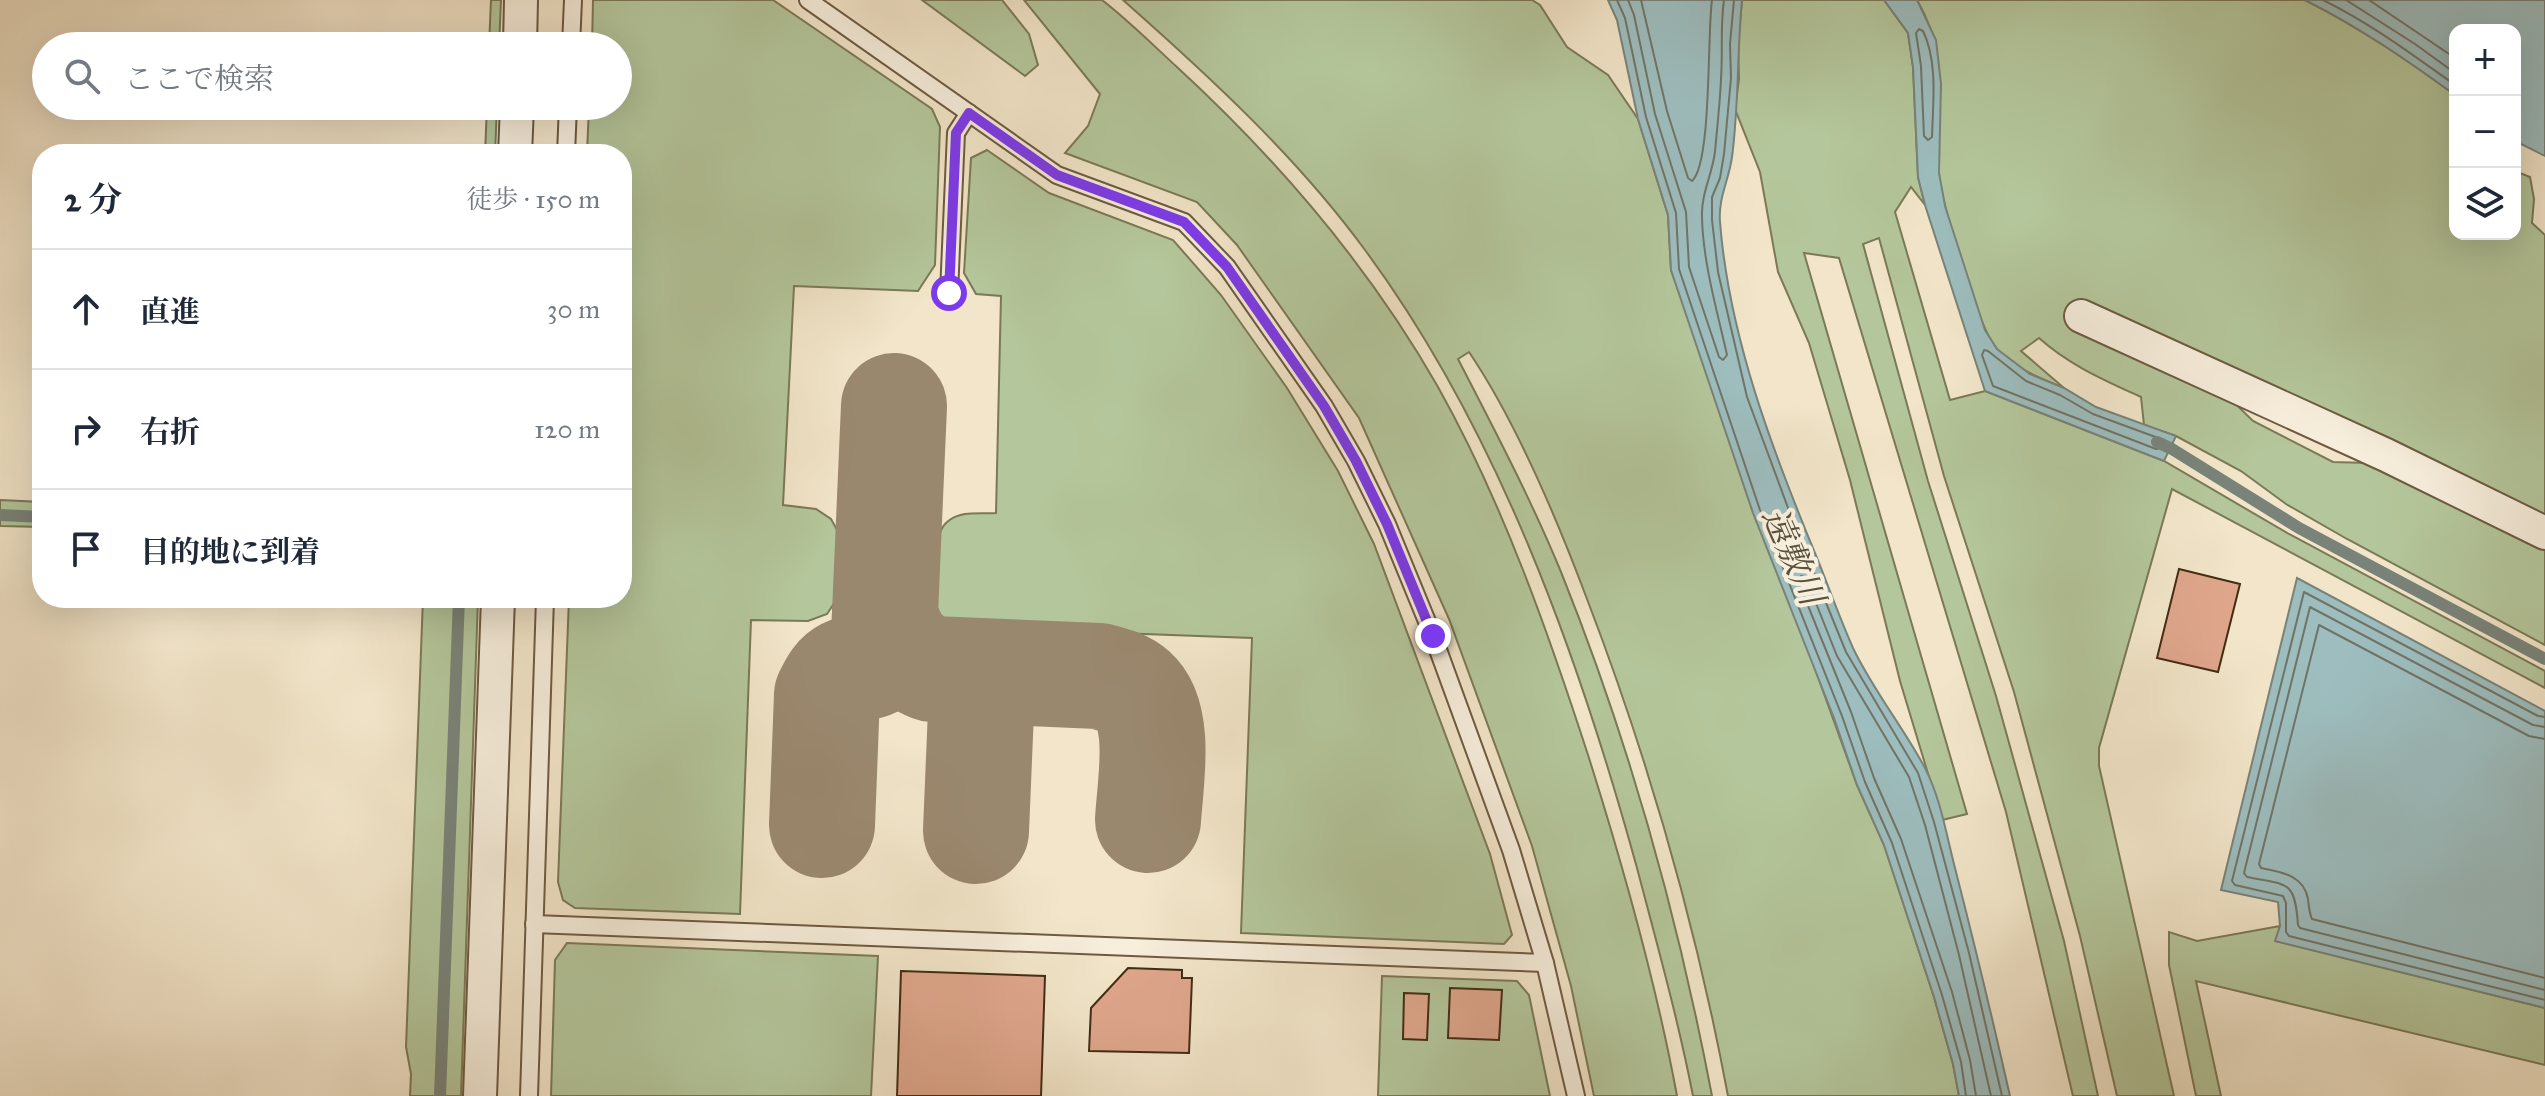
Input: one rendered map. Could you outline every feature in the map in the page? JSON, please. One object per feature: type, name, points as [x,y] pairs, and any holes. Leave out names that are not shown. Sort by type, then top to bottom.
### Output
[{"type":"street","points":[[520,32],[521,0]]},
{"type":"street","points":[[515,144],[516,120]]},
{"type":"street","points":[[2081,316],[2233,384],[2545,533]]},
{"type":"street","points":[[480,1096],[498,608]]},
{"type":"lane","points":[[572,32],[573,0]]},
{"type":"lane","points":[[808,0],[1057,175],[1184,222],[1227,267],[1324,406],[1387,524],[1433,636],[1511,850],[1545,963],[1576,1096]]},
{"type":"lane","points":[[949,293],[956,133],[969,113]]},
{"type":"lane","points":[[566,144],[567,120]]},
{"type":"lane","points":[[529,1096],[545,608]]},
{"type":"lane","points":[[534,924],[1545,963]]},
{"type":"green space","points":[[491,0],[501,0],[500,32],[490,32]]},
{"type":"green space","points":[[593,0],[773,0],[932,109],[940,127],[935,265],[918,291],[794,286],[783,505],[816,509],[831,519],[841,537],[839,596],[827,614],[808,621],[751,620],[740,914],[575,908],[563,900],[558,882],[569,608],[632,608],[632,144],[587,144],[588,120],[632,120],[632,32],[592,32]]},
{"type":"green space","points":[[922,0],[1002,0],[1029,34],[1038,65],[1025,76]]},
{"type":"green space","points":[[1024,0],[1102,0],[1178,68],[1252,140],[1320,217],[1383,299],[1438,387],[1504,522],[1573,711],[1638,926],[1677,1096],[1594,1096],[1571,986],[1532,846],[1449,619],[1359,418],[1237,245],[1197,202],[1065,153],[1088,126],[1100,94]]},
{"type":"green space","points":[[1123,0],[1532,0],[1540,5],[1567,47],[1608,75],[1638,119],[1668,215],[1671,270],[1857,785],[1884,845],[1934,997],[1959,1096],[1728,1096],[1686,906],[1610,660],[1535,472],[1469,352],[1458,359],[1525,491],[1561,572],[1630,765],[1684,962],[1712,1096],[1693,1096],[1637,868],[1588,706],[1529,546],[1455,392],[1412,319],[1338,215],[1281,150],[1220,88]]},
{"type":"green space","points":[[1742,0],[1884,0],[1908,33],[1913,67],[1918,177],[1925,205],[1911,187],[1895,212],[1950,400],[1985,391],[2164,461],[2289,534],[2545,671],[2545,688],[2172,489],[2099,748],[2099,766],[2174,1096],[2117,1096],[2080,936],[2014,692],[1944,476],[1879,238],[1863,244],[1928,481],[1996,696],[2064,941],[2098,1096],[2073,1096],[2006,812],[1839,258],[1804,253],[1967,814],[1942,820],[1900,681],[1850,480],[1809,343],[1778,272],[1760,172],[1735,109]]},
{"type":"green space","points":[[1917,0],[2305,0],[2382,44],[2449,91],[2449,240],[2521,240],[2521,173],[2530,177],[2534,199],[2532,223],[2545,235],[2545,524],[2217,386],[2253,421],[2333,462],[2368,463],[2545,541],[2545,645],[2347,539],[2286,504],[2241,471],[2176,436],[2144,425],[2141,397],[2075,364],[2039,338],[2021,351],[2064,388],[2027,372],[1996,348],[1980,316],[1962,264],[1941,188],[1938,150],[1940,85],[1935,44]]},
{"type":"green space","points":[[486,120],[496,120],[495,144],[485,144]]},
{"type":"green space","points":[[987,150],[1049,193],[1173,240],[1221,295],[1287,388],[1338,471],[1374,544],[1490,854],[1512,935],[1504,944],[1241,933],[1252,638],[959,627],[938,613],[932,580],[934,552],[942,529],[958,516],[996,513],[1001,296],[976,294],[964,273],[971,158]]},
{"type":"green space","points":[[0,500],[32,502],[32,527],[0,526]]},
{"type":"green space","points":[[423,608],[478,608],[461,1096],[410,1096],[411,1074],[406,1047]]},
{"type":"green space","points":[[2280,926],[2276,941],[2545,1008],[2545,1065],[2196,981],[2221,1096],[2196,1096],[2169,965],[2169,932],[2197,941]]},
{"type":"green space","points":[[567,943],[878,956],[871,1096],[551,1096],[555,960]]},
{"type":"green space","points":[[1382,976],[1517,981],[1529,995],[1550,1096],[1378,1096]]},
{"type":"water","name":"遠敷川","points":[[1608,0],[1742,0],[1734,137],[1720,222],[1725,265],[1743,351],[1769,435],[1848,637],[1861,664],[1925,768],[1935,793],[2010,1096],[1959,1096],[1934,997],[1884,845],[1857,785],[1834,718],[1753,513],[1671,270],[1668,215],[1638,119],[1617,20]]},
{"type":"water","points":[[1884,0],[1917,0],[1936,40],[1941,84],[1939,173],[1945,206],[1985,330],[1997,349],[2030,374],[2064,388],[2096,407],[2176,436],[2164,461],[1985,391],[1918,177],[1913,67],[1908,33]]},
{"type":"water","points":[[2305,0],[2545,0],[2545,156],[2521,144],[2521,24],[2449,24],[2449,91],[2344,21]]},
{"type":"water","points":[[2297,578],[2545,711],[2545,1008],[2275,941],[2280,926],[2278,902],[2221,890]]},
{"type":"building","points":[[2179,569],[2240,584],[2218,672],[2157,658]]},
{"type":"building","points":[[1128,968],[1182,970],[1182,978],[1192,978],[1189,1053],[1089,1051],[1091,1008]]},
{"type":"building","points":[[901,971],[1045,976],[1041,1096],[897,1096]]},
{"type":"building","points":[[1450,988],[1502,990],[1499,1040],[1448,1038]]},
{"type":"building","points":[[1404,993],[1429,994],[1427,1040],[1403,1039]]},
{"type":"waterway","points":[[2157,442],[2299,528],[2545,659]]},
{"type":"waterway","points":[[0,515],[32,517]]},
{"type":"waterway","points":[[440,1096],[459,608]]},
{"type":"taxiway","points":[[894,406],[885,613],[896,641],[914,660],[932,669],[1099,676],[1130,688],[1143,703],[1152,734],[1148,820]]},
{"type":"taxiway","points":[[822,825],[827,695],[843,673],[870,666],[880,657],[885,613]]},
{"type":"taxiway","points":[[950,670],[972,686],[981,711],[976,831]]},
{"type":"route","points":[[949,293],[956,133],[969,113],[1057,175],[1184,222],[1227,267],[1324,406],[1387,524],[1433,636]]}]
